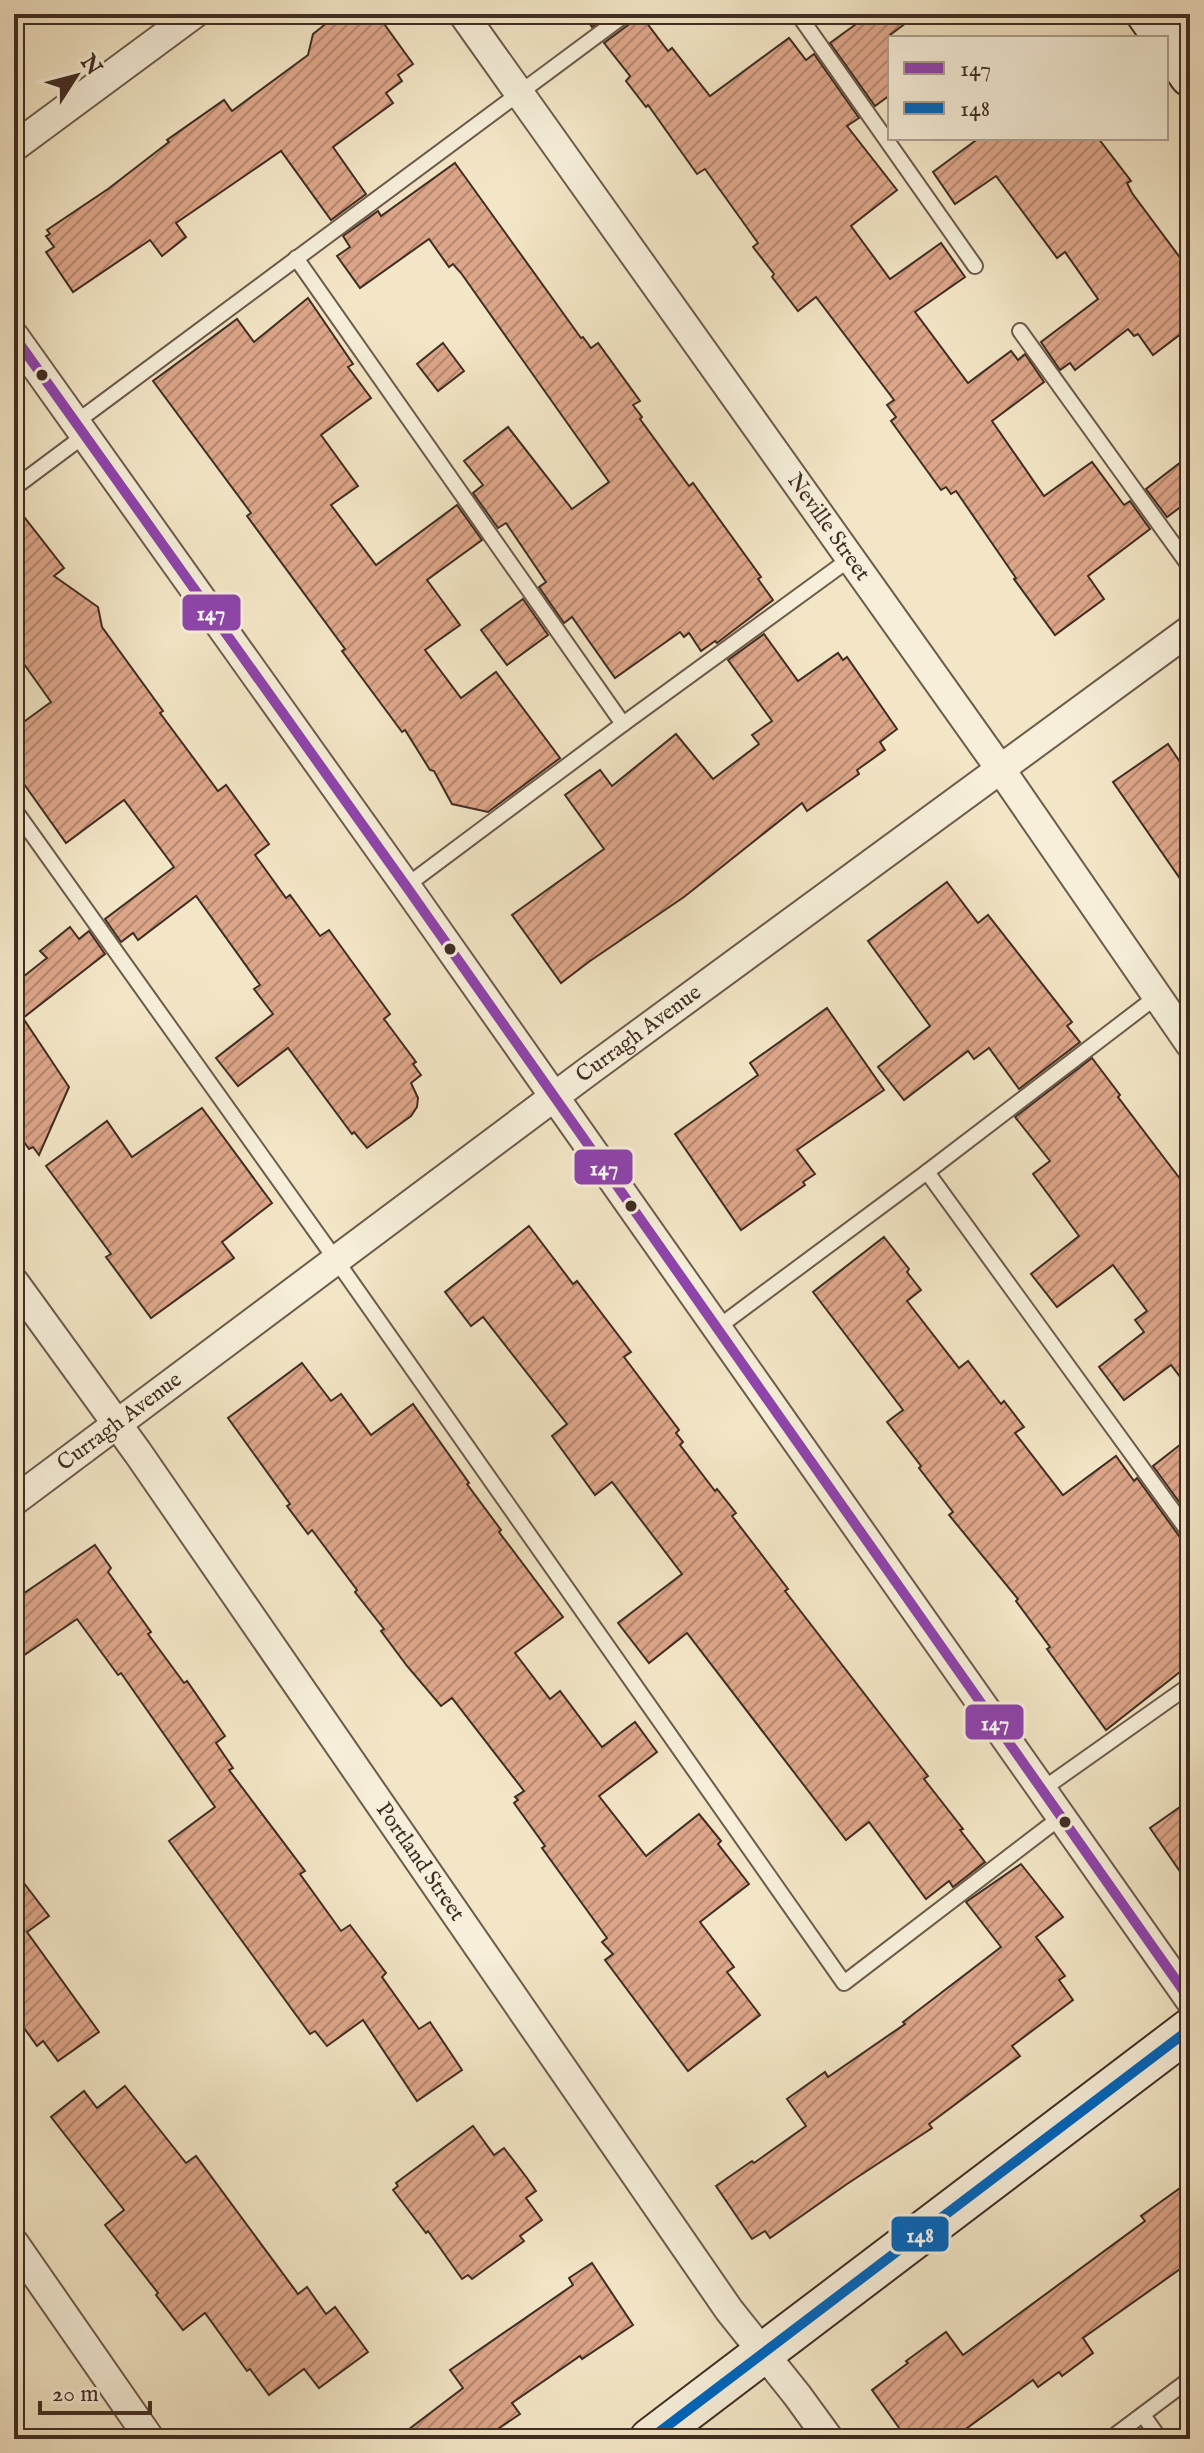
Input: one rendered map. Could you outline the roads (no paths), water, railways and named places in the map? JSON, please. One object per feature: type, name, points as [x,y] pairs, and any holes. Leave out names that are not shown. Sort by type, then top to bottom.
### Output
[{"type":"street","points":[[14,147],[194,14]]},
{"type":"street","name":"Neville Street","points":[[463,14],[1001,770],[1190,1044]]},
{"type":"street","points":[[1147,14],[1162,36]]},
{"type":"street","points":[[1168,44],[1190,76]]},
{"type":"street","points":[[14,336],[406,886],[1190,2000]]},
{"type":"street","name":"Curragh Avenue","points":[[14,1501],[1190,630]]},
{"type":"street","name":"Portland Street","points":[[14,1282],[729,2310],[829,2439]]},
{"type":"street","points":[[650,2439],[1190,2029]]},
{"type":"street","points":[[14,2243],[150,2439]]},
{"type":"lane","points":[[14,488],[80,429],[296,258],[626,14]]},
{"type":"lane","points":[[798,14],[975,266]]},
{"type":"lane","points":[[296,258],[623,724]]},
{"type":"lane","points":[[1020,331],[1190,567]]},
{"type":"lane","points":[[406,886],[851,558]]},
{"type":"lane","points":[[14,809],[336,1260],[844,1983],[1061,1817]]},
{"type":"lane","points":[[717,1328],[1156,997]]},
{"type":"lane","points":[[927,1172],[1190,1534]]},
{"type":"lane","points":[[1043,1789],[1190,1685]]},
{"type":"lane","points":[[1110,2439],[1190,2379]]},
{"type":"lane","points":[[1143,2415],[1160,2439]]}]
